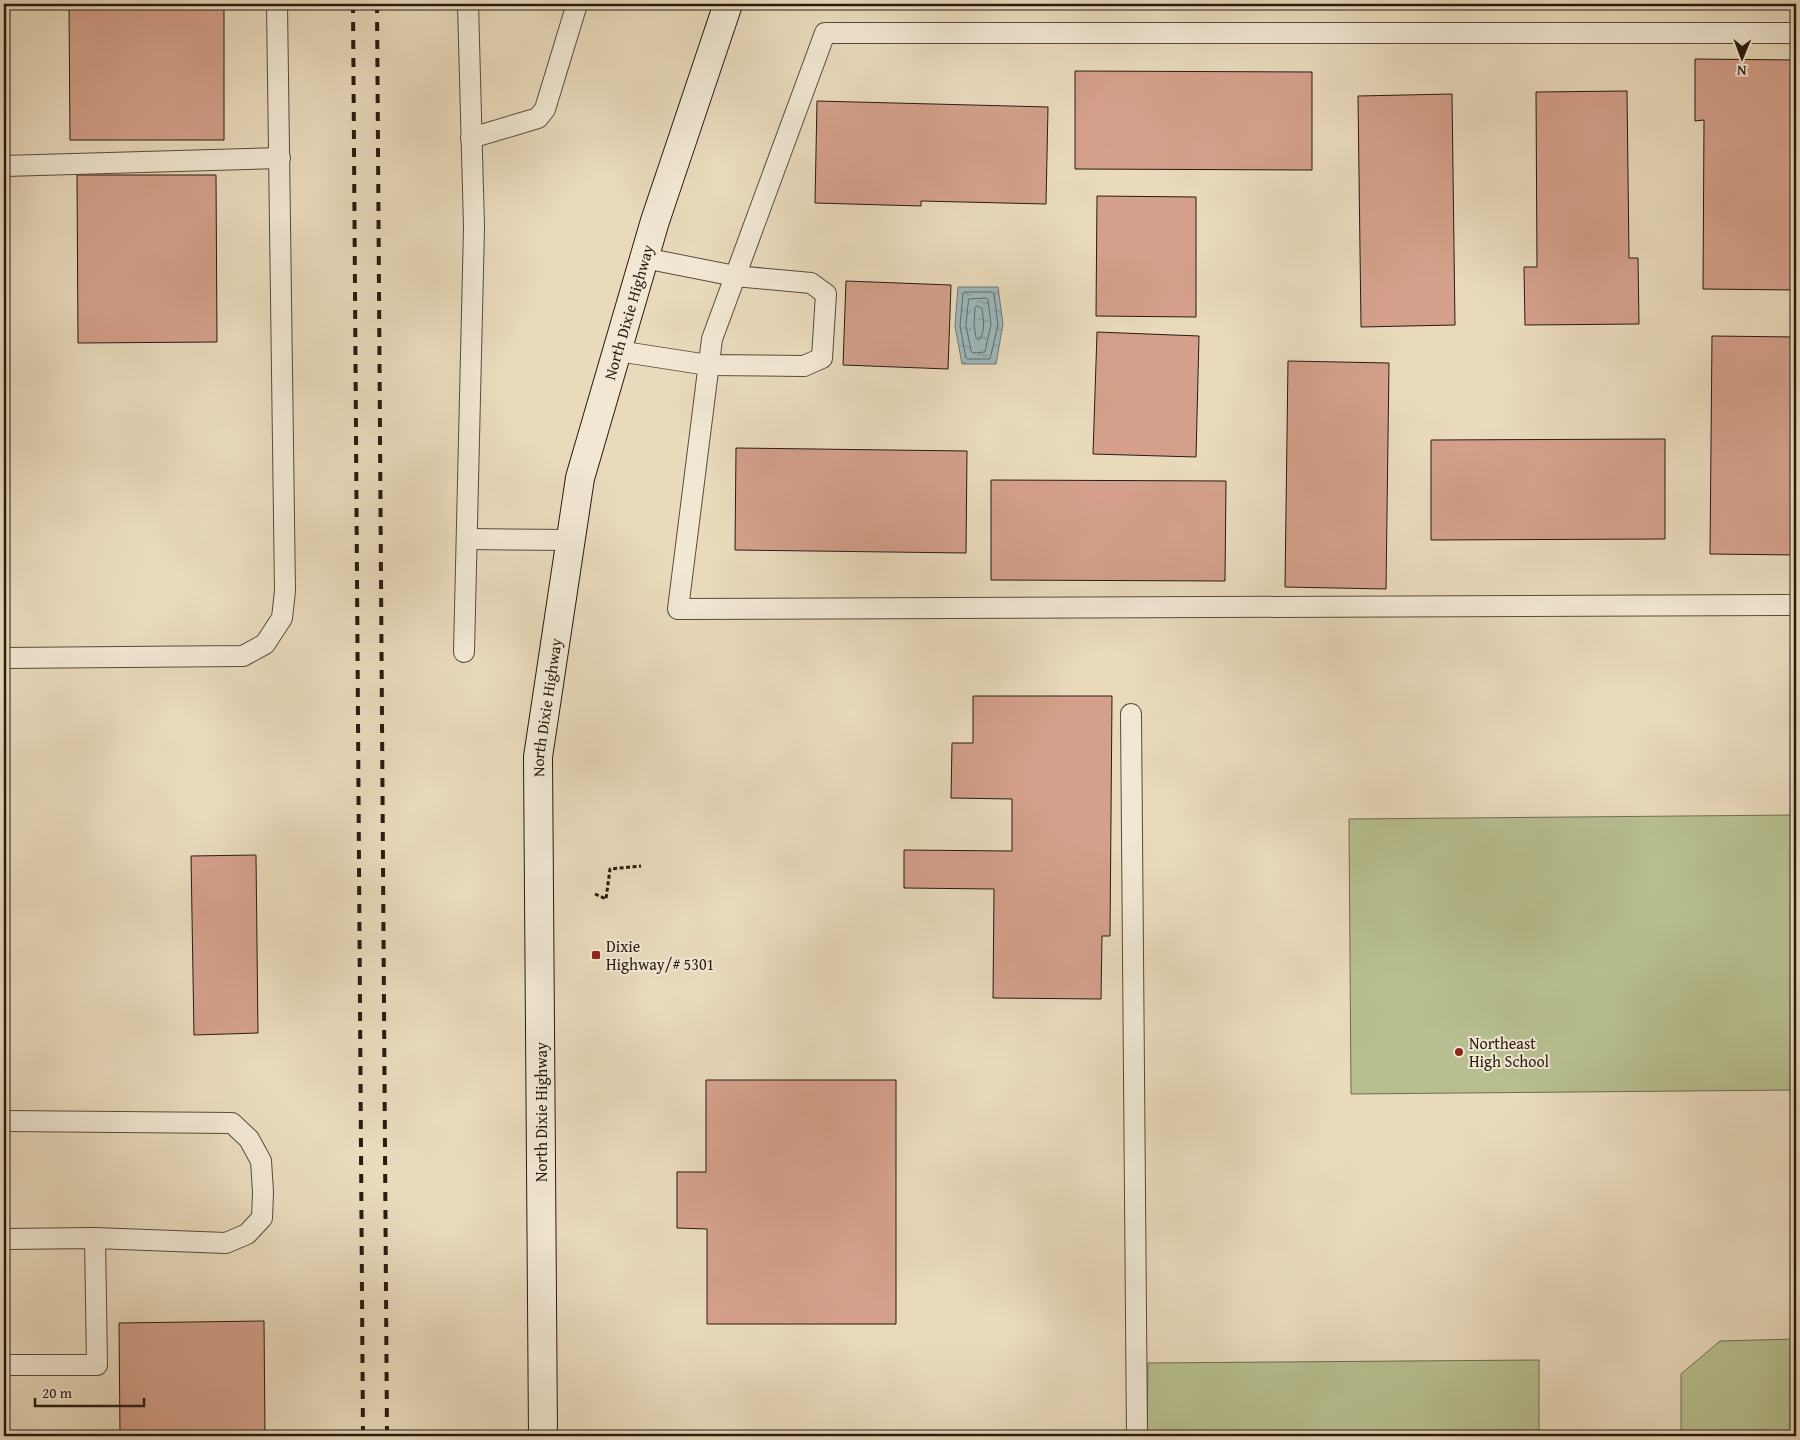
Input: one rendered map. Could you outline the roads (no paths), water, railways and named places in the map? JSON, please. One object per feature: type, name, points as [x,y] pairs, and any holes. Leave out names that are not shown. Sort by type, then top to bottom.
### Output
[{"type":"main road","name":"North Dixie Highway","points":[[543,1436],[538,757],[580,478],[655,220],[728,4]]},
{"type":"lane","points":[[4,658],[243,656],[265,644],[282,618],[285,582],[278,4]]},
{"type":"lane","points":[[464,652],[474,227],[468,4]]},
{"type":"lane","points":[[471,138],[538,118],[546,109],[577,4]]},
{"type":"lane","points":[[1796,33],[825,33],[712,339],[678,609],[1796,605]]},
{"type":"lane","points":[[4,166],[280,158]]},
{"type":"lane","points":[[618,351],[708,365],[804,366],[822,358],[826,294],[811,283],[735,276],[644,258]]},
{"type":"lane","points":[[467,539],[571,540]]},
{"type":"lane","points":[[1131,714],[1137,1436]]},
{"type":"lane","points":[[4,1121],[232,1123],[249,1139],[261,1161],[263,1192],[262,1218],[247,1234],[226,1242],[95,1238],[7,1239]]},
{"type":"lane","points":[[4,1365],[97,1365],[95,1238]]},
{"type":"water","points":[[958,287],[998,287],[1003,324],[996,364],[962,364],[955,326]]},
{"type":"railway","points":[[353,4],[363,1436]]},
{"type":"railway","points":[[377,4],[387,1436]]},
{"type":"place","name":"Dixie Highway/# 5301","points":[[596,955]]},
{"type":"place","name":"Northeast High School","points":[[1459,1052]]}]
